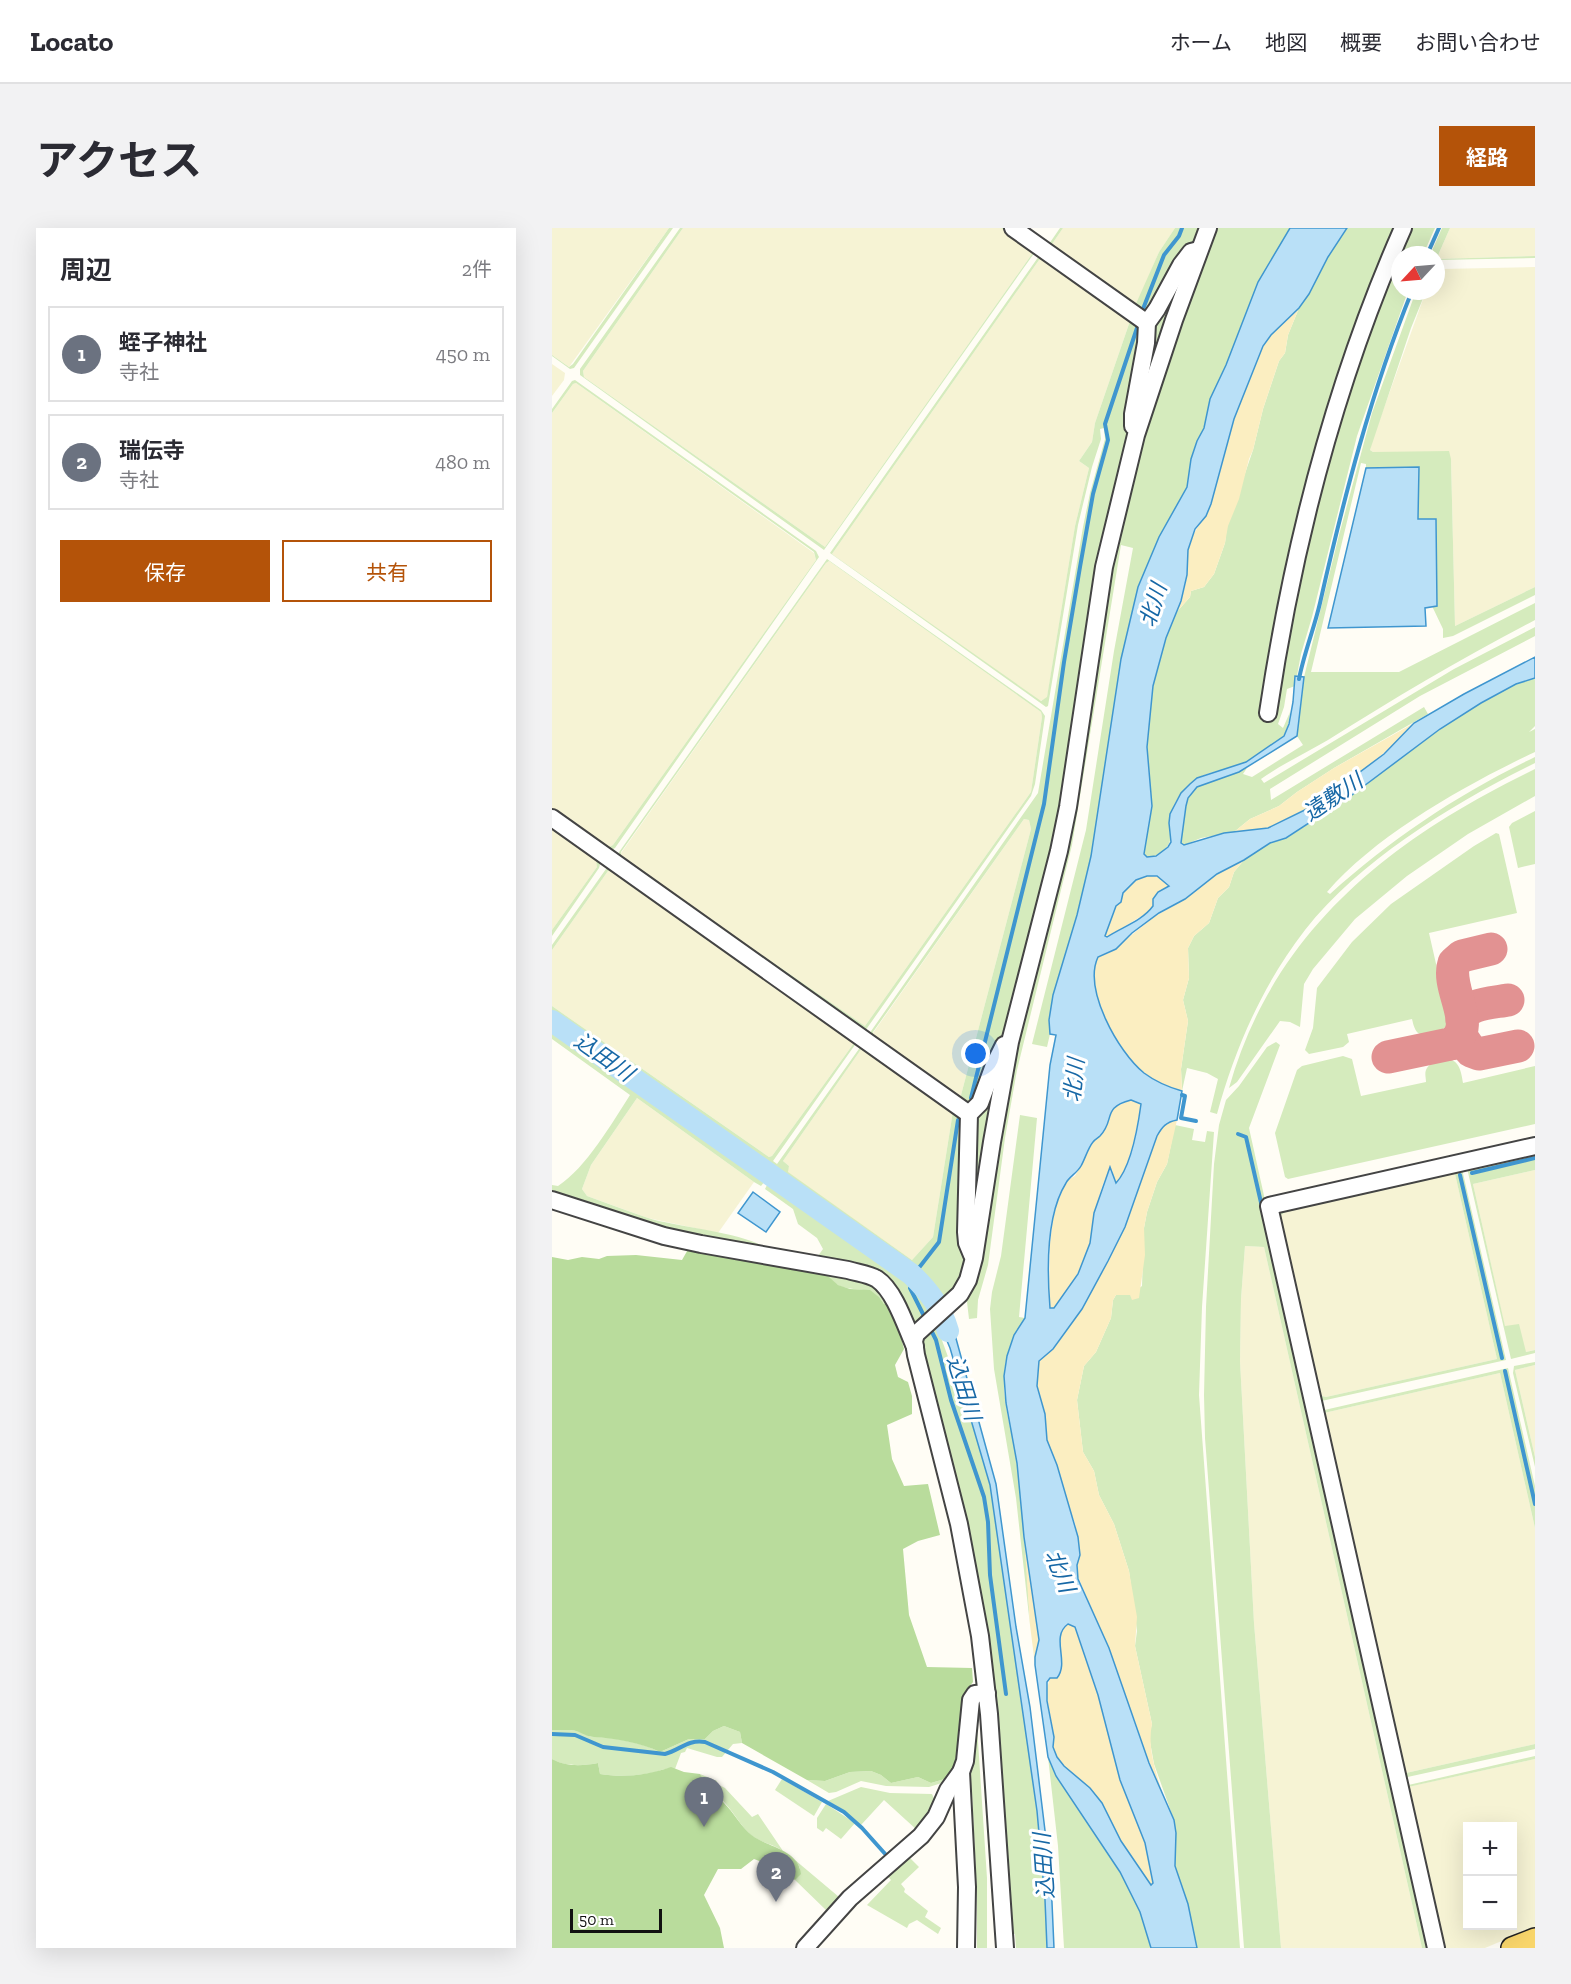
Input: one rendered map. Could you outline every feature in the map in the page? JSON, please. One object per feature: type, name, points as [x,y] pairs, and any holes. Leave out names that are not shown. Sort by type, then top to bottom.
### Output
[{"type":"main road","points":[[1512,1948],[1535,1939]]},
{"type":"street","points":[[1013,228],[1147,323]]},
{"type":"street","points":[[915,1347],[916,1334],[919,1330],[950,1303],[964,1287],[974,1258],[1010,1042],[1059,851],[1074,775],[1104,567],[1136,435],[1174,320],[1208,228]]},
{"type":"street","points":[[1268,713],[1293,566],[1317,468],[1378,284],[1403,228]]},
{"type":"street","points":[[1136,435],[1133,414],[1146,343],[1147,323],[1158,309],[1181,265],[1191,252],[1200,249]]},
{"type":"street","points":[[552,818],[969,1114]]},
{"type":"street","points":[[974,1258],[967,1243],[966,1232],[969,1114],[980,1103],[1000,1051],[1010,1042]]},
{"type":"street","points":[[1436,1948],[1269,1206],[1535,1146]]},
{"type":"street","points":[[552,1200],[664,1236],[871,1276],[889,1292],[915,1347],[968,1565],[987,1693],[1005,1948]]},
{"type":"street","points":[[805,1948],[850,1898],[921,1836],[936,1817],[965,1761],[971,1700],[975,1694],[987,1693]]},
{"type":"street","points":[[961,1772],[966,1875],[966,1948]]},
{"type":"shaded area","points":[[552,228],[669,228],[569,367],[552,355]]},
{"type":"shaded area","points":[[683,228],[1001,228],[1029,248],[1032,254],[825,547],[584,377],[583,371]]},
{"type":"shaded area","points":[[1063,228],[1175,228],[1159,252],[1136,306],[1055,251],[1052,244]]},
{"type":"shaded area","points":[[1450,228],[1535,228],[1535,256],[1445,259],[1445,246],[1442,246]]},
{"type":"shaded area","points":[[1043,258],[1130,321],[1095,423],[1092,442],[1079,461],[1089,468],[1075,526],[1047,698],[1040,701],[832,554],[1039,260]]},
{"type":"shaded area","points":[[1535,267],[1535,587],[1455,626],[1451,459],[1370,450],[1423,300],[1445,300],[1445,269]]},
{"type":"shaded area","points":[[552,364],[565,373],[564,380],[552,396]]},
{"type":"shaded area","points":[[576,383],[814,553],[816,560],[613,845],[607,848],[552,809],[552,413]]},
{"type":"shaded area","points":[[829,561],[1041,712],[1042,717],[1031,792],[865,1026],[621,858],[621,853]]},
{"type":"shaded area","points":[[1024,819],[1029,820],[1031,829],[960,1099],[873,1037],[873,1033]]},
{"type":"shaded area","points":[[552,827],[596,858],[597,867],[552,930]]},
{"type":"shaded area","points":[[612,869],[854,1043],[772,1156],[769,1157],[552,1006],[552,950],[608,871]]},
{"type":"shaded area","points":[[865,1047],[953,1111],[933,1237],[912,1260],[787,1172],[789,1166],[783,1161],[862,1048]]},
{"type":"shaded area","points":[[637,1098],[754,1182],[718,1233],[648,1218],[587,1196],[582,1189],[591,1165]]},
{"type":"shaded area","points":[[1535,1170],[1535,1350],[1526,1352],[1505,1327],[1473,1184]]},
{"type":"shaded area","points":[[1455,1174],[1497,1359],[1326,1397],[1322,1396],[1318,1391],[1280,1221],[1281,1215]]},
{"type":"shaded area","points":[[1245,1246],[1264,1247],[1422,1948],[1281,1948],[1254,1623],[1240,1361]]},
{"type":"shaded area","points":[[1535,1365],[1535,1457],[1515,1370]]},
{"type":"shaded area","points":[[1500,1373],[1535,1528],[1535,1744],[1406,1773],[1324,1413]]},
{"type":"shaded area","points":[[1535,1759],[1535,1927],[1485,1948],[1444,1948],[1407,1787]]},
{"type":"green space","points":[[669,228],[673,228],[574,368],[570,369],[552,356],[569,367],[573,364]]},
{"type":"green space","points":[[680,228],[683,228],[583,371],[584,377],[825,547],[1032,254],[1029,248],[1001,228],[1006,228],[1035,252],[824,550],[580,375],[580,369]]},
{"type":"green space","points":[[1060,228],[1063,228],[1052,244],[1057,248],[1056,251],[1135,306],[1159,252],[1175,228],[1203,228],[1198,240],[1179,264],[1157,304],[1150,312],[1142,313],[1050,249],[1049,244]]},
{"type":"green space","points":[[1214,228],[1290,228],[1258,282],[1226,365],[1210,399],[1204,428],[1191,459],[1187,487],[1159,537],[1138,587],[1121,659],[1091,856],[1077,915],[1053,995],[1047,1047],[1032,1044],[1086,830],[1114,651],[1133,548],[1121,545],[1072,845],[1017,1070],[1005,1138],[988,1265],[978,1300],[977,1318],[969,1319],[968,1294],[1003,1101],[1108,568],[1147,421]]},
{"type":"green space","points":[[1347,228],[1400,228],[1394,246],[1391,246],[1391,255],[1319,469],[1391,270],[1391,300],[1405,300],[1357,436],[1301,654],[1295,686],[1287,689],[1278,724],[1283,728],[1290,712],[1287,727],[1281,739],[1246,762],[1202,776],[1188,786],[1178,798],[1171,812],[1169,844],[1160,853],[1147,857],[1144,854],[1144,847],[1152,806],[1147,747],[1153,686],[1159,660],[1174,615],[1190,597],[1191,591],[1204,587],[1214,574],[1225,543],[1227,526],[1253,450],[1263,409],[1279,361],[1285,353],[1288,335],[1299,308]]},
{"type":"green space","points":[[1406,228],[1435,228],[1427,246],[1400,246]]},
{"type":"green space","points":[[1442,228],[1450,228],[1442,246],[1434,246]]},
{"type":"green space","points":[[1043,254],[1137,320],[1142,328],[1143,340],[1134,384],[1129,440],[1099,566],[1063,806],[1006,1037],[993,1058],[978,1097],[964,1104],[871,1039],[869,1034],[1038,793],[1083,527],[1105,439],[1104,428],[1100,429],[1101,439],[1078,525],[1046,707],[830,553],[1039,256]],"holes":[[[1043,259],[1130,321],[1095,423],[1092,442],[1079,461],[1089,468],[1075,526],[1047,697],[1041,701],[832,554],[1039,260]],[[1024,819],[1029,820],[1031,829],[960,1099],[873,1037],[873,1032]]]},
{"type":"green space","points":[[1535,256],[1535,258],[1445,260]]},
{"type":"green space","points":[[1184,266],[1152,369],[1140,386],[1153,326]]},
{"type":"green space","points":[[1413,300],[1422,300],[1370,450],[1373,452],[1449,451],[1455,626],[1535,587],[1535,595],[1453,636],[1443,638],[1443,629],[1432,606],[1437,606],[1436,520],[1418,519],[1419,468],[1366,468],[1366,464],[1361,463],[1311,672],[1399,672],[1535,603],[1535,620],[1430,678],[1261,779],[1264,783],[1454,669],[1535,627],[1535,636],[1420,696],[1270,789],[1271,800],[1424,707],[1428,714],[1334,768],[1279,806],[1250,819],[1234,832],[1201,838],[1184,845],[1181,843],[1184,813],[1189,798],[1198,786],[1247,768],[1243,774],[1252,777],[1303,745],[1297,736],[1304,677],[1372,413]]},
{"type":"green space","points":[[575,380],[816,551],[819,557],[615,848],[610,851],[552,812],[552,809],[607,848],[613,845],[816,560],[814,552],[576,383],[552,413],[552,409]]},
{"type":"green space","points":[[827,559],[1041,710],[1045,716],[1035,784],[1031,796],[865,1031],[629,863],[865,1026],[1031,792],[1041,712],[829,561],[621,852],[621,858],[617,855]]},
{"type":"green space","points":[[1535,678],[1535,726],[1529,732],[1535,729],[1535,752],[1481,779],[1424,812],[1371,850],[1327,892],[1330,894],[1402,836],[1454,801],[1535,757],[1535,763],[1473,796],[1411,835],[1353,880],[1328,904],[1290,951],[1263,995],[1232,1065],[1217,1114],[1210,1112],[1218,1079],[1207,1073],[1187,1068],[1182,1091],[1181,1069],[1188,1021],[1183,1000],[1189,978],[1188,948],[1194,936],[1209,923],[1218,898],[1229,887],[1234,872],[1244,860],[1270,843],[1287,838],[1352,795],[1440,729],[1481,703],[1516,684]]},
{"type":"green space","points":[[1535,769],[1535,796],[1468,834],[1407,876],[1355,919],[1313,969],[1304,984],[1300,1027],[1290,1022],[1280,1021],[1237,1082],[1229,1088],[1249,1031],[1276,981],[1308,935],[1345,895],[1387,858],[1433,826]]},
{"type":"green space","points":[[1535,811],[1535,864],[1518,868],[1509,827],[1512,823]]},
{"type":"green space","points":[[1496,833],[1499,834],[1517,913],[1429,933],[1449,1021],[1447,1025],[1436,1033],[1422,1035],[1416,1030],[1412,1019],[1347,1034],[1349,1042],[1343,1047],[1309,1054],[1305,1050],[1313,1028],[1317,988],[1352,942],[1391,904]]},
{"type":"green space","points":[[596,858],[601,861],[599,868],[552,936],[552,930],[597,867]]},
{"type":"green space","points":[[612,866],[857,1042],[773,1161],[777,1164],[861,1046],[962,1116],[962,1253],[964,1266],[958,1284],[945,1300],[932,1283],[910,1265],[552,1012],[552,1006],[769,1157],[772,1156],[854,1043],[612,869],[608,871],[552,950],[552,945],[606,869]],"holes":[[[862,1048],[953,1111],[933,1237],[912,1260],[788,1172],[789,1166],[783,1161]]]},
{"type":"green space","points":[[552,1030],[765,1181],[761,1186],[754,1182],[637,1098],[591,1165],[582,1189],[587,1196],[648,1218],[732,1235],[762,1245],[771,1252],[702,1240],[552,1195],[552,1185],[558,1186],[579,1168],[598,1144],[630,1095],[552,1039]]},
{"type":"green space","points":[[1276,1042],[1280,1045],[1249,1128],[1431,1948],[1422,1948],[1264,1247],[1245,1246],[1240,1361],[1254,1623],[1281,1948],[1244,1948],[1205,1438],[1206,1307],[1214,1164],[1219,1125],[1226,1100],[1267,1047]]},
{"type":"green space","points":[[1343,1056],[1352,1059],[1361,1096],[1426,1082],[1425,1073],[1429,1065],[1446,1059],[1457,1064],[1463,1083],[1535,1066],[1535,1124],[1288,1179],[1285,1177],[1275,1133],[1297,1070],[1302,1066]]},
{"type":"green space","points":[[998,1062],[972,1239],[975,1117]]},
{"type":"green space","points":[[1020,1115],[1037,1118],[1019,1317],[1025,1318],[1008,1354],[1004,1370],[1004,1389],[1018,1464],[1026,1544],[1030,1625],[1016,1498],[994,1369],[990,1309],[1001,1256]]},
{"type":"green space","points":[[1175,1125],[1194,1129],[1192,1140],[1205,1142],[1207,1131],[1214,1132],[1202,1307],[1199,1395],[1240,1948],[1197,1948],[1188,1904],[1175,1866],[1174,1820],[1154,1764],[1149,1736],[1152,1724],[1135,1646],[1137,1631],[1129,1571],[1114,1524],[1099,1495],[1094,1471],[1083,1452],[1077,1400],[1084,1366],[1096,1352],[1111,1318],[1113,1300],[1116,1295],[1130,1295],[1142,1286],[1144,1228],[1147,1212],[1157,1182],[1167,1164]]},
{"type":"green space","points":[[1535,1152],[1535,1170],[1473,1184],[1505,1326],[1519,1324],[1526,1352],[1535,1350],[1535,1353],[1511,1359],[1467,1168]]},
{"type":"green space","points":[[1462,1169],[1506,1360],[1317,1402],[1278,1229],[1279,1213]],"holes":[[[1455,1174],[1497,1359],[1326,1397],[1322,1396],[1318,1391],[1280,1221],[1281,1215]]]},
{"type":"green space","points":[[768,1183],[900,1273],[922,1294],[933,1311],[915,1326],[911,1325],[895,1292],[818,1261],[818,1256],[823,1249],[817,1238],[798,1224],[793,1209],[765,1189]]},
{"type":"green space","points":[[690,1246],[821,1270],[838,1285],[850,1289],[870,1290],[884,1304],[888,1302],[896,1318],[904,1349],[895,1365],[898,1377],[908,1382],[912,1396],[912,1414],[887,1425],[892,1459],[904,1486],[928,1484],[940,1535],[918,1541],[903,1549],[909,1615],[927,1667],[972,1668],[973,1682],[967,1695],[960,1757],[948,1778],[931,1783],[918,1777],[891,1783],[871,1771],[850,1772],[825,1781],[807,1780],[742,1743],[740,1732],[724,1726],[713,1731],[705,1739],[689,1739],[660,1752],[618,1740],[592,1737],[573,1730],[552,1730],[552,1257],[568,1260],[582,1257],[599,1259],[607,1256],[636,1255],[682,1260]]},
{"type":"green space","points":[[821,1270],[874,1283],[888,1302],[884,1304],[870,1291],[840,1286]]},
{"type":"green space","points":[[936,1324],[951,1365],[955,1364],[990,1485],[1037,1811],[1047,1948],[1016,1948],[1015,1934],[1012,1933],[1000,1773],[921,1343],[924,1334]]},
{"type":"green space","points":[[1535,1362],[1535,1365],[1515,1370],[1535,1457],[1535,1467],[1513,1373],[1514,1366]]},
{"type":"green space","points":[[1508,1368],[1535,1486],[1535,1528],[1500,1373],[1324,1413],[1406,1773],[1535,1744],[1535,1749],[1403,1778],[1320,1411]]},
{"type":"green space","points":[[976,1711],[987,1878],[987,1948],[977,1948],[972,1793],[968,1793]]},
{"type":"green space","points":[[724,1726],[740,1732],[742,1743],[733,1744],[722,1757],[687,1748],[681,1753],[675,1769],[638,1775],[613,1776],[600,1774],[598,1763],[574,1765],[552,1759],[552,1730],[573,1730],[592,1737],[628,1741],[660,1752],[689,1739],[705,1739],[713,1731]]},
{"type":"green space","points":[[1535,1756],[1535,1759],[1404,1786]]},
{"type":"green space","points":[[1048,1757],[1056,1776],[1120,1872],[1140,1912],[1151,1948],[1064,1948],[1058,1846]]},
{"type":"green space","points":[[552,1759],[575,1765],[598,1763],[600,1774],[618,1776],[654,1772],[671,1767],[684,1772],[700,1774],[748,1832],[794,1858],[801,1874],[795,1880],[773,1866],[754,1859],[741,1869],[718,1869],[704,1895],[720,1928],[724,1948],[552,1948]]},
{"type":"green space","points":[[871,1771],[891,1783],[918,1777],[931,1783],[948,1778],[945,1782],[929,1787],[886,1786],[861,1781],[829,1793],[807,1780],[825,1781],[850,1772]]},
{"type":"green space","points":[[700,1774],[717,1781],[717,1784],[725,1788],[752,1817],[758,1814],[783,1851],[757,1839],[748,1832]]},
{"type":"green space","points":[[782,1779],[822,1802],[814,1816],[775,1790]]},
{"type":"green space","points":[[861,1787],[890,1793],[932,1794],[936,1803],[917,1830],[884,1800],[861,1825],[845,1811],[828,1801]]},
{"type":"green space","points":[[826,1804],[855,1823],[841,1839],[826,1828],[823,1832],[817,1828],[817,1818]]},
{"type":"green space","points":[[909,1857],[919,1867],[901,1884],[905,1889],[904,1892],[928,1911],[925,1917],[941,1928],[938,1934],[917,1920],[909,1924],[907,1928],[867,1905],[891,1880],[884,1872]]},
{"type":"green space","points":[[795,1860],[839,1897],[826,1910],[795,1880],[800,1868]]},
{"type":"sand","points":[[1299,308],[1288,335],[1285,353],[1279,361],[1263,409],[1239,499],[1228,526],[1225,543],[1214,574],[1204,587],[1191,591],[1190,597],[1174,615],[1185,585],[1190,544],[1211,504],[1234,419],[1263,346]]},
{"type":"sand","points":[[1414,723],[1365,769],[1306,811],[1266,828],[1234,832],[1250,819],[1279,806],[1334,768]]},
{"type":"sand","points":[[1244,860],[1234,872],[1229,887],[1218,898],[1209,923],[1194,936],[1188,948],[1189,978],[1183,1000],[1188,1021],[1181,1069],[1182,1091],[1162,1084],[1144,1073],[1123,1051],[1105,1020],[1099,1003],[1095,986],[1098,957],[1109,953],[1154,917],[1185,899],[1217,874]]},
{"type":"sand","points":[[1147,876],[1160,878],[1169,886],[1165,888],[1150,911],[1107,937],[1105,936],[1123,893],[1136,880]]},
{"type":"sand","points":[[1131,1100],[1141,1103],[1133,1146],[1125,1168],[1115,1184],[1112,1169],[1107,1175],[1100,1194],[1092,1236],[1084,1261],[1065,1293],[1054,1308],[1049,1309],[1050,1243],[1055,1204],[1066,1181],[1075,1176],[1093,1142],[1106,1127],[1112,1108]]},
{"type":"sand","points":[[1177,1120],[1167,1164],[1157,1182],[1147,1212],[1144,1228],[1145,1255],[1139,1298],[1132,1300],[1130,1295],[1116,1295],[1113,1300],[1111,1318],[1096,1352],[1084,1366],[1077,1400],[1083,1452],[1094,1471],[1099,1495],[1114,1524],[1129,1571],[1137,1617],[1135,1646],[1152,1724],[1153,1760],[1163,1795],[1076,1572],[1079,1545],[1075,1523],[1047,1440],[1045,1414],[1037,1386],[1039,1361],[1053,1349],[1082,1308],[1125,1227],[1157,1136],[1165,1125]]},
{"type":"sand","points":[[1024,1537],[1039,1640],[1035,1665],[1030,1625]]},
{"type":"sand","points":[[1068,1624],[1075,1627],[1098,1695],[1120,1780],[1145,1843],[1153,1884],[1151,1885],[1121,1841],[1102,1803],[1064,1766],[1053,1747],[1054,1737],[1046,1692],[1050,1678],[1060,1675],[1061,1634]]},
{"type":"water","points":[[1290,228],[1347,228],[1328,257],[1309,294],[1263,346],[1234,419],[1211,504],[1206,516],[1195,529],[1188,550],[1187,575],[1181,601],[1166,638],[1153,686],[1147,747],[1152,806],[1144,854],[1147,857],[1156,856],[1168,847],[1171,842],[1170,814],[1181,793],[1197,778],[1246,762],[1284,736],[1289,724],[1295,676],[1304,677],[1297,736],[1239,772],[1197,787],[1188,798],[1181,843],[1184,845],[1224,833],[1268,828],[1317,804],[1384,754],[1414,723],[1535,657],[1535,678],[1516,684],[1440,729],[1352,795],[1286,838],[1270,843],[1217,874],[1185,899],[1159,913],[1132,933],[1116,949],[1098,957],[1095,986],[1099,1002],[1114,1036],[1144,1073],[1162,1084],[1182,1091],[1177,1120],[1165,1125],[1157,1136],[1125,1227],[1108,1261],[1082,1309],[1053,1349],[1039,1361],[1037,1386],[1045,1414],[1047,1440],[1057,1465],[1078,1537],[1080,1555],[1077,1565],[1078,1579],[1109,1648],[1149,1763],[1174,1820],[1175,1866],[1188,1904],[1197,1948],[1151,1948],[1140,1912],[1120,1872],[1056,1776],[1048,1757],[1035,1665],[1039,1640],[1004,1376],[1007,1356],[1014,1335],[1025,1318],[1050,1065],[1056,1035],[1050,1034],[1049,1020],[1053,995],[1077,915],[1091,856],[1121,659],[1138,587],[1159,537],[1187,487],[1191,459],[1204,428],[1210,399],[1226,365],[1258,282]],"holes":[[[1147,876],[1157,876],[1169,886],[1158,892],[1153,899],[1153,906],[1143,916],[1107,937],[1105,936],[1123,893],[1136,880]],[[1131,1100],[1141,1104],[1130,1157],[1116,1183],[1110,1167],[1094,1213],[1090,1243],[1078,1274],[1054,1308],[1050,1308],[1049,1244],[1059,1196],[1067,1181],[1081,1166],[1091,1144],[1105,1130],[1112,1110]],[[1068,1624],[1075,1627],[1098,1695],[1120,1780],[1145,1843],[1153,1883],[1151,1885],[1121,1841],[1102,1803],[1090,1788],[1064,1766],[1053,1747],[1054,1737],[1047,1701],[1047,1682],[1050,1678],[1057,1678],[1060,1672],[1062,1665],[1060,1643],[1063,1629]]]},
{"type":"water","points":[[1419,467],[1418,519],[1436,519],[1437,606],[1425,608],[1426,626],[1328,628],[1366,468]]},
{"type":"water","points":[[753,1192],[780,1212],[766,1232],[738,1213]]},
{"type":"water","points":[[949,1313],[996,1484],[1030,1707],[1051,1880],[1054,1948],[1047,1948],[1037,1811],[990,1485],[950,1348],[939,1322]]},
{"type":"waterway","points":[[1143,309],[1164,255],[1179,236],[1182,228]]},
{"type":"waterway","points":[[1431,246],[1439,228]]},
{"type":"waterway","points":[[1299,679],[1371,406],[1408,300]]},
{"type":"waterway","points":[[971,1098],[1044,804],[1080,567],[1093,494],[1108,440],[1105,424],[1137,328]]},
{"type":"waterway","name":"込田川","points":[[552,1021],[911,1274],[934,1300],[948,1331]]},
{"type":"waterway","points":[[1182,1095],[1185,1096],[1181,1118],[1196,1121]]},
{"type":"waterway","points":[[925,1318],[910,1288],[918,1269],[939,1242],[958,1120]]},
{"type":"waterway","points":[[1238,1134],[1246,1137],[1262,1207]]},
{"type":"waterway","points":[[1472,1173],[1535,1158]]},
{"type":"waterway","points":[[1460,1175],[1502,1358]]},
{"type":"waterway","points":[[930,1328],[936,1340],[951,1400],[984,1497],[988,1522],[990,1575],[1006,1694]]},
{"type":"waterway","points":[[1505,1371],[1535,1504]]},
{"type":"waterway","points":[[552,1734],[575,1735],[603,1747],[665,1754],[689,1743],[705,1742],[773,1772],[844,1812],[887,1856]]},
{"type":"taxiway","points":[[1388,1057],[1450,1044],[1458,1037],[1462,1028],[1462,1018],[1452,973],[1454,963],[1462,956],[1491,949]]},
{"type":"taxiway","points":[[1462,1020],[1464,1014],[1474,1007],[1508,1000]]},
{"type":"taxiway","points":[[1450,1044],[1465,1042],[1471,1051],[1479,1054],[1518,1046]]},
{"type":"place","name":"蛭子神社","points":[[704,1827]]},
{"type":"place","name":"瑞伝寺","points":[[776,1902]]},
{"type":"water label","name":"北川","points":[[1153,605]]},
{"type":"water label","name":"遠敷川","points":[[1333,797]]},
{"type":"water label","name":"北川","points":[[1074,1080]]},
{"type":"water label","name":"北川","points":[[1060,1571]]}]
